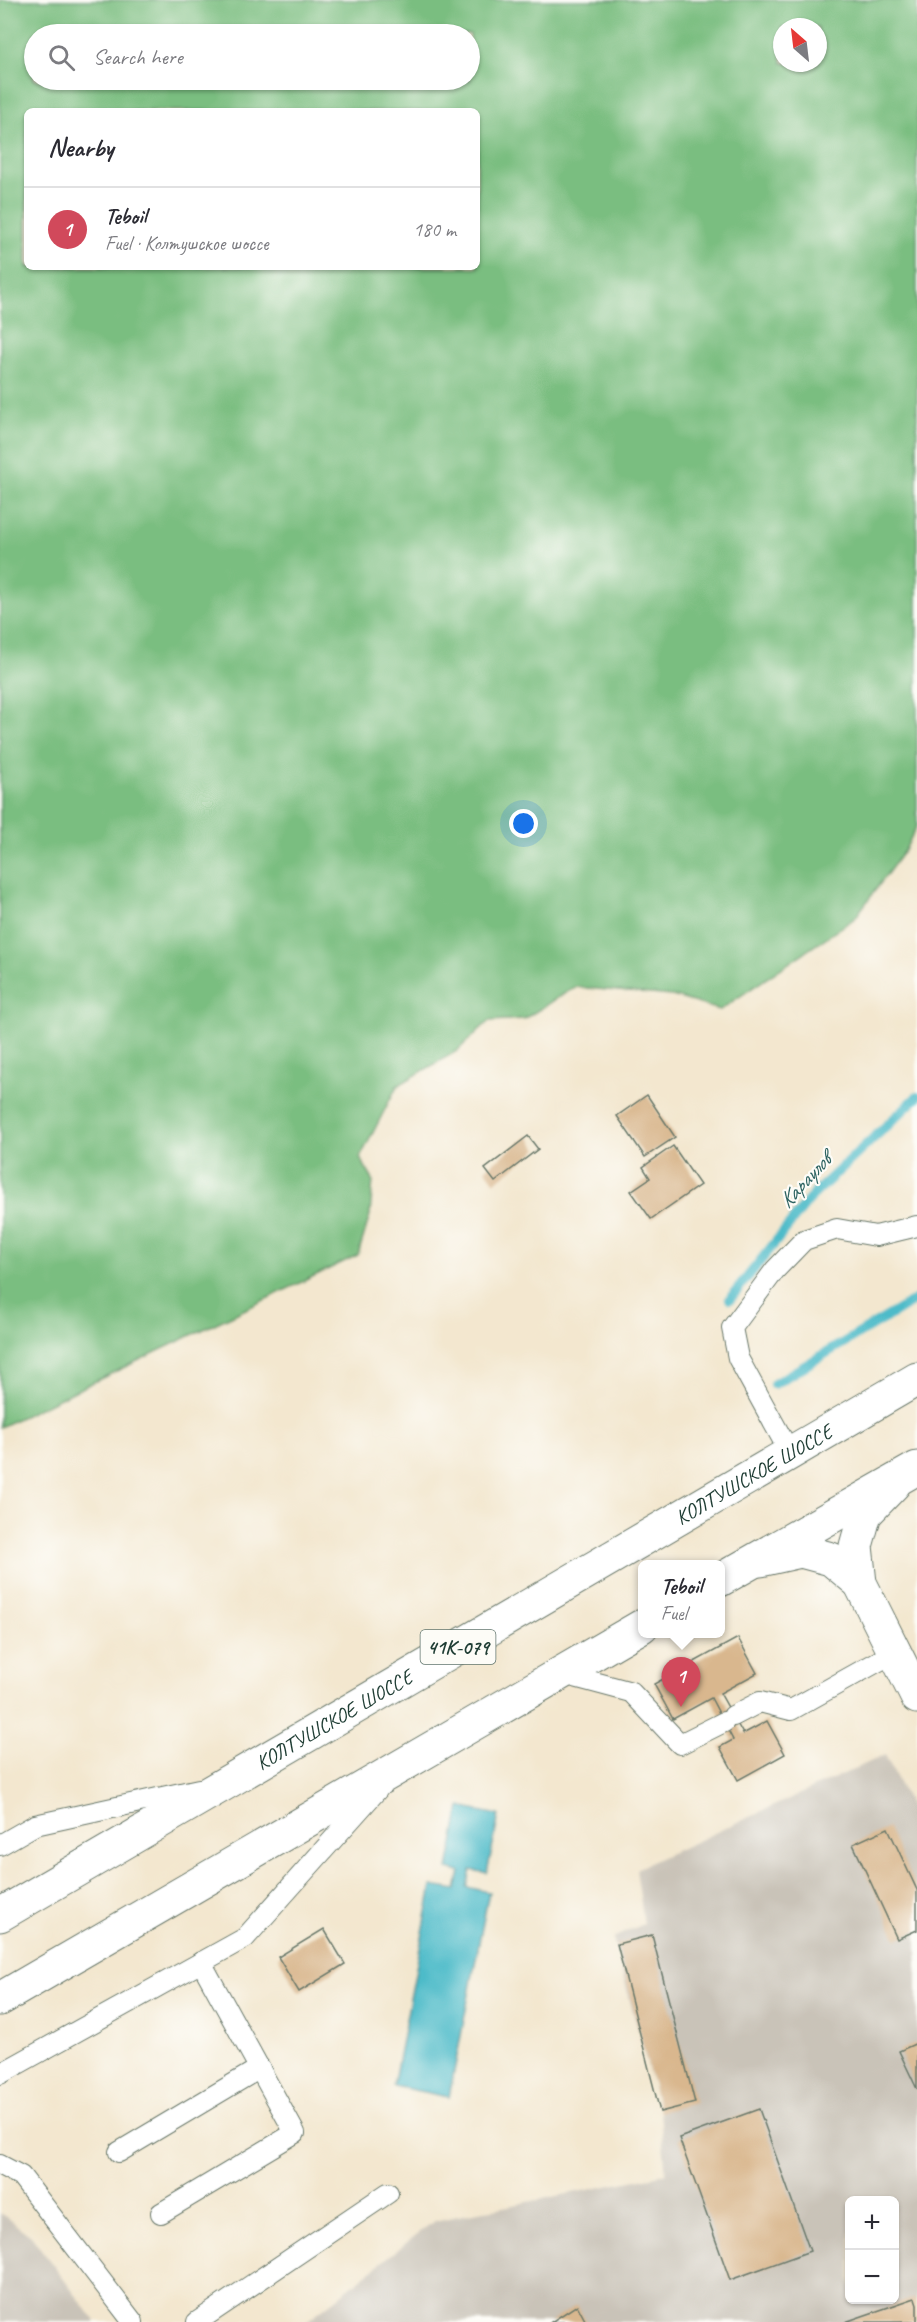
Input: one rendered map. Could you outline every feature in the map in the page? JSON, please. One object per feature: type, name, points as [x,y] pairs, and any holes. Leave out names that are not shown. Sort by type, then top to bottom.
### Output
[{"type":"main road","name":"КОЛТУШСКОЕ ШОССЕ","points":[[0,1915],[917,1379]]},
{"type":"main road","points":[[725,1577],[908,1473]]},
{"type":"main road","points":[[908,1473],[865,1514],[856,1546],[860,1583],[917,1697]]},
{"type":"main road","points":[[751,1563],[801,1551],[831,1559],[860,1583]]},
{"type":"main road","points":[[0,1999],[638,1628]]},
{"type":"lane","points":[[790,1453],[738,1358],[732,1328],[775,1270],[804,1240],[837,1229],[876,1236],[917,1226]]},
{"type":"lane","points":[[560,1673],[630,1692],[680,1744],[760,1702],[791,1710],[895,1652]]},
{"type":"lane","points":[[0,2074],[245,1938],[398,1767]]},
{"type":"lane","points":[[0,1845],[35,1825],[225,1783]]},
{"type":"lane","points":[[161,2213],[295,2133],[201,1962]]},
{"type":"lane","points":[[119,2152],[260,2068]]},
{"type":"lane","points":[[0,2165],[21,2176],[134,2322]]},
{"type":"lane","points":[[197,2322],[388,2193]]},
{"type":"shaded area","points":[[885,1755],[917,1819],[917,2322],[306,2322],[434,2221],[666,2174],[660,2112],[613,1938],[644,1924],[636,1869]]},
{"type":"shaded area","points":[[0,2213],[31,2236],[96,2322],[0,2322]]},
{"type":"green space","points":[[0,0],[917,0],[917,825],[906,848],[855,918],[720,1010],[672,996],[575,987],[524,1019],[489,1021],[457,1051],[397,1086],[360,1158],[373,1180],[370,1215],[358,1255],[0,1427]]},
{"type":"water","points":[[460,1807],[499,1815],[487,1873],[471,1870],[467,1887],[489,1892],[449,2097],[393,2086],[432,1886],[456,1890],[460,1872],[448,1869]]},
{"type":"building","points":[[647,1095],[675,1137],[645,1157],[617,1116]]},
{"type":"building","points":[[528,1136],[538,1149],[495,1182],[485,1169]]},
{"type":"building","points":[[673,1146],[700,1185],[651,1219],[631,1191],[650,1178],[643,1167]]},
{"type":"building","points":[[738,1638],[757,1673],[720,1693],[743,1734],[767,1721],[785,1754],[738,1780],[720,1747],[733,1740],[711,1698],[673,1719],[654,1684]]},
{"type":"building","points":[[888,1828],[917,1890],[917,1930],[897,1939],[853,1844]]},
{"type":"building","points":[[324,1929],[345,1964],[299,1992],[278,1957]]},
{"type":"building","points":[[652,1935],[695,2103],[660,2112],[617,1944]]},
{"type":"building","points":[[917,2043],[917,2089],[899,2051]]},
{"type":"building","points":[[759,2109],[810,2251],[730,2280],[679,2138]]},
{"type":"building","points":[[915,2298],[917,2322],[845,2322],[899,2304]]},
{"type":"building","points":[[577,2305],[586,2322],[551,2322]]},
{"type":"waterway","name":"Караулов","points":[[730,1299],[813,1195],[917,1097]]},
{"type":"waterway","points":[[774,1384],[917,1299]]},
{"type":"place","name":"Teboil","points":[[681,1707]]}]
